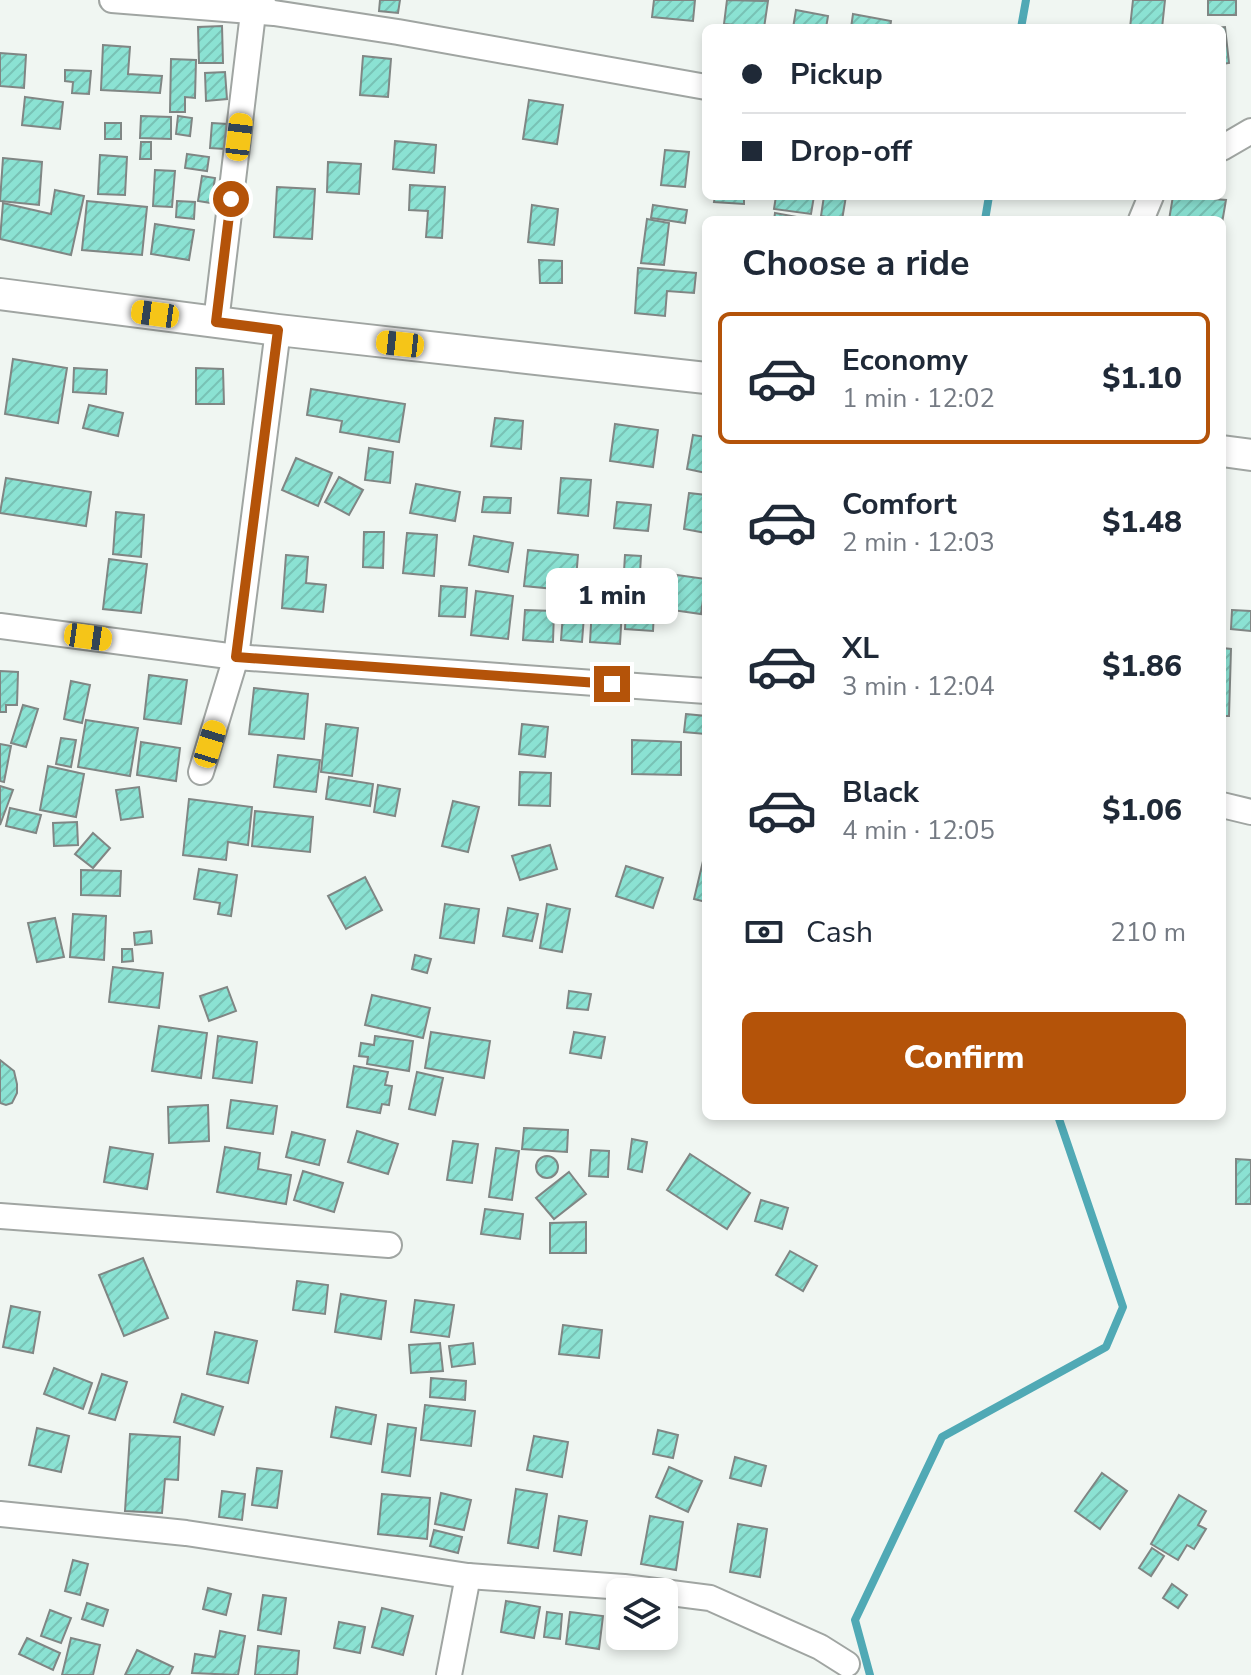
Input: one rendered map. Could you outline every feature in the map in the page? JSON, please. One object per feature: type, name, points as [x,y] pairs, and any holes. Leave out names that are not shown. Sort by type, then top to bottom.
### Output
[{"type":"street","points":[[112,0],[260,7],[274,13],[702,86]]},
{"type":"street","points":[[216,322],[260,7]]},
{"type":"street","points":[[1226,146],[1251,131]]},
{"type":"street","points":[[0,294],[278,330],[702,378]]},
{"type":"street","points":[[201,772],[236,657],[278,330]]},
{"type":"street","points":[[1226,452],[1251,455]]},
{"type":"street","points":[[0,626],[236,657],[702,691]]},
{"type":"street","points":[[1226,806],[1251,812]]},
{"type":"street","points":[[0,1216],[389,1245]]},
{"type":"street","points":[[0,1514],[186,1533],[468,1576],[624,1587],[710,1598],[820,1647],[847,1664]]},
{"type":"street","points":[[449,1675],[468,1576]]},
{"type":"building","points":[[380,0],[400,0],[398,13],[379,11]]},
{"type":"building","points":[[654,0],[695,0],[693,21],[652,17]]},
{"type":"building","points":[[727,0],[768,1],[765,24],[724,24]]},
{"type":"building","points":[[1133,0],[1165,0],[1162,24],[1130,24]]},
{"type":"building","points":[[1208,0],[1236,0],[1236,15],[1208,15]]},
{"type":"building","points":[[796,10],[828,16],[827,24],[794,24]]},
{"type":"building","points":[[853,14],[891,21],[891,24],[852,24]]},
{"type":"building","points":[[222,26],[223,63],[199,63],[198,27]]},
{"type":"building","points":[[1226,36],[1229,63],[1226,63]]},
{"type":"building","points":[[103,45],[130,47],[128,74],[162,76],[160,93],[101,90]]},
{"type":"building","points":[[0,53],[26,55],[24,88],[0,86]]},
{"type":"building","points":[[363,56],[391,59],[388,97],[360,95]]},
{"type":"building","points":[[171,59],[196,60],[195,98],[185,97],[185,112],[170,112]]},
{"type":"building","points":[[65,70],[91,71],[89,94],[72,93],[73,82],[65,81]]},
{"type":"building","points":[[225,72],[227,99],[206,101],[205,73]]},
{"type":"building","points":[[25,97],[63,102],[60,129],[22,125]]},
{"type":"building","points":[[529,100],[563,105],[557,144],[523,139]]},
{"type":"building","points":[[141,116],[171,117],[171,139],[140,138]]},
{"type":"building","points":[[178,116],[192,118],[190,136],[176,134]]},
{"type":"building","points":[[105,123],[121,123],[121,139],[105,139]]},
{"type":"building","points":[[212,123],[227,124],[225,149],[210,148]]},
{"type":"building","points":[[395,141],[436,145],[434,173],[393,169]]},
{"type":"building","points":[[141,142],[151,142],[151,159],[140,159]]},
{"type":"building","points":[[665,150],[689,152],[685,187],[661,185]]},
{"type":"building","points":[[187,154],[209,157],[207,171],[185,168]]},
{"type":"building","points":[[100,155],[127,157],[125,195],[98,194]]},
{"type":"building","points":[[3,158],[42,162],[39,205],[0,201]]},
{"type":"building","points":[[328,162],[361,164],[359,194],[327,192]]},
{"type":"building","points":[[155,170],[175,171],[172,207],[153,206]]},
{"type":"building","points":[[202,176],[215,178],[211,203],[198,201]]},
{"type":"building","points":[[410,185],[445,187],[442,238],[426,237],[428,211],[409,210]]},
{"type":"building","points":[[277,187],[315,189],[312,239],[274,237]]},
{"type":"building","points":[[55,190],[84,196],[71,255],[0,239],[3,203],[51,214]]},
{"type":"building","points":[[744,200],[744,204],[714,202]]},
{"type":"building","points":[[775,200],[813,200],[811,214],[774,209]]},
{"type":"building","points":[[823,200],[845,200],[843,216],[821,216]]},
{"type":"building","points":[[1172,200],[1226,200],[1223,216],[1170,216]]},
{"type":"building","points":[[87,201],[147,207],[142,255],[82,250]]},
{"type":"building","points":[[177,201],[195,202],[194,219],[176,217]]},
{"type":"building","points":[[532,205],[558,209],[554,245],[528,242]]},
{"type":"building","points":[[653,205],[687,210],[685,223],[651,218]]},
{"type":"building","points":[[647,219],[669,223],[664,265],[641,263]]},
{"type":"building","points":[[155,224],[194,230],[189,260],[151,254]]},
{"type":"building","points":[[539,260],[562,261],[562,283],[540,283]]},
{"type":"building","points":[[638,268],[696,273],[694,293],[667,291],[665,316],[635,313]]},
{"type":"building","points":[[13,359],[67,368],[58,423],[5,414]]},
{"type":"building","points":[[74,368],[107,370],[106,394],[73,392]]},
{"type":"building","points":[[196,368],[223,369],[224,404],[196,404]]},
{"type":"building","points":[[311,389],[405,404],[399,442],[340,432],[342,421],[307,415]]},
{"type":"building","points":[[89,405],[123,413],[118,436],[83,428]]},
{"type":"building","points":[[495,418],[523,421],[521,449],[491,446]]},
{"type":"building","points":[[615,424],[658,430],[653,467],[610,461]]},
{"type":"building","points":[[693,435],[702,436],[702,472],[687,469]]},
{"type":"building","points":[[369,448],[393,452],[390,483],[365,480]]},
{"type":"building","points":[[296,458],[332,473],[318,506],[282,490]]},
{"type":"building","points":[[339,477],[363,490],[349,515],[325,502]]},
{"type":"building","points":[[6,478],[91,492],[86,526],[0,513]]},
{"type":"building","points":[[561,478],[591,480],[588,516],[558,513]]},
{"type":"building","points":[[416,484],[460,492],[455,521],[410,513]]},
{"type":"building","points":[[689,493],[702,495],[702,532],[684,529]]},
{"type":"building","points":[[484,497],[511,498],[510,513],[482,512]]},
{"type":"building","points":[[617,502],[651,505],[648,531],[614,528]]},
{"type":"building","points":[[116,512],[144,515],[141,557],[113,554]]},
{"type":"building","points":[[364,532],[384,532],[383,568],[363,567]]},
{"type":"building","points":[[407,533],[437,535],[434,576],[403,573]]},
{"type":"building","points":[[474,536],[513,543],[508,572],[469,565]]},
{"type":"building","points":[[528,550],[578,555],[575,591],[524,586]]},
{"type":"building","points":[[286,555],[308,557],[306,583],[326,585],[323,612],[282,608]]},
{"type":"building","points":[[625,555],[641,556],[638,604],[622,603]]},
{"type":"building","points":[[109,559],[147,564],[141,613],[103,609]]},
{"type":"building","points":[[677,575],[702,578],[701,614],[672,610]]},
{"type":"building","points":[[644,576],[660,576],[659,599],[643,598]]},
{"type":"building","points":[[441,586],[467,588],[465,617],[439,616]]},
{"type":"building","points":[[476,591],[513,596],[508,639],[471,635]]},
{"type":"building","points":[[592,608],[622,610],[620,644],[590,642]]},
{"type":"building","points":[[626,609],[654,611],[653,631],[625,629]]},
{"type":"building","points":[[525,610],[554,611],[553,642],[523,640]]},
{"type":"building","points":[[1232,610],[1251,611],[1251,631],[1231,629]]},
{"type":"building","points":[[563,614],[584,616],[582,642],[561,640]]},
{"type":"building","points":[[1226,648],[1231,649],[1229,716],[1226,716]]},
{"type":"building","points":[[0,671],[18,672],[17,705],[6,705],[6,712],[0,712]]},
{"type":"building","points":[[149,675],[187,680],[181,724],[144,719]]},
{"type":"building","points":[[71,681],[90,685],[82,723],[64,719]]},
{"type":"building","points":[[254,688],[308,694],[304,739],[249,734]]},
{"type":"building","points":[[23,705],[38,709],[26,747],[11,743]]},
{"type":"building","points":[[686,714],[702,716],[702,734],[684,732]]},
{"type":"building","points":[[86,720],[138,728],[130,776],[78,767]]},
{"type":"building","points":[[326,724],[358,728],[352,776],[321,772]]},
{"type":"building","points":[[522,724],[548,727],[545,757],[519,754]]},
{"type":"building","points":[[61,738],[76,740],[71,767],[56,764]]},
{"type":"building","points":[[632,740],[681,742],[681,775],[632,774]]},
{"type":"building","points":[[141,742],[180,748],[176,781],[137,775]]},
{"type":"building","points":[[0,744],[11,746],[4,782],[0,781]]},
{"type":"building","points":[[278,755],[320,760],[316,792],[274,787]]},
{"type":"building","points":[[48,766],[84,774],[76,817],[40,810]]},
{"type":"building","points":[[520,772],[551,773],[550,806],[519,805]]},
{"type":"building","points":[[329,777],[373,784],[370,806],[326,799]]},
{"type":"building","points":[[378,785],[400,789],[395,816],[374,812]]},
{"type":"building","points":[[0,786],[13,790],[0,825]]},
{"type":"building","points":[[139,787],[143,817],[121,820],[116,790]]},
{"type":"building","points":[[189,799],[252,807],[248,845],[228,842],[226,860],[183,855]]},
{"type":"building","points":[[453,801],[479,807],[468,852],[442,846]]},
{"type":"building","points":[[10,808],[41,815],[36,833],[6,826]]},
{"type":"building","points":[[255,811],[313,817],[310,852],[252,846]]},
{"type":"building","points":[[77,822],[78,845],[54,846],[53,823]]},
{"type":"building","points":[[93,833],[110,848],[93,868],[75,854]]},
{"type":"building","points":[[550,845],[557,869],[520,880],[512,856]]},
{"type":"building","points":[[702,865],[702,901],[694,899]]},
{"type":"building","points":[[626,866],[663,878],[653,908],[616,896]]},
{"type":"building","points":[[199,869],[237,875],[231,916],[218,914],[220,903],[194,899]]},
{"type":"building","points":[[81,870],[121,871],[120,896],[81,895]]},
{"type":"building","points":[[365,877],[382,910],[346,929],[328,896]]},
{"type":"building","points":[[445,904],[479,909],[474,943],[440,938]]},
{"type":"building","points":[[547,904],[570,909],[562,952],[540,948]]},
{"type":"building","points":[[508,908],[538,914],[532,941],[503,936]]},
{"type":"building","points":[[73,914],[106,916],[104,960],[70,957]]},
{"type":"building","points":[[55,918],[64,957],[37,962],[28,923]]},
{"type":"building","points":[[151,931],[152,943],[135,945],[134,933]]},
{"type":"building","points":[[122,949],[132,949],[133,961],[122,962]]},
{"type":"building","points":[[415,955],[431,959],[427,973],[412,969]]},
{"type":"building","points":[[113,967],[163,973],[159,1008],[109,1002]]},
{"type":"building","points":[[227,987],[236,1011],[209,1021],[200,996]]},
{"type":"building","points":[[569,991],[591,994],[588,1010],[567,1008]]},
{"type":"building","points":[[372,995],[430,1008],[423,1038],[365,1025]]},
{"type":"building","points":[[159,1026],[207,1033],[201,1078],[152,1071]]},
{"type":"building","points":[[431,1032],[490,1041],[484,1078],[425,1068]]},
{"type":"building","points":[[574,1032],[605,1037],[601,1058],[570,1053]]},
{"type":"building","points":[[218,1036],[257,1042],[252,1083],[213,1078]]},
{"type":"building","points":[[375,1036],[413,1041],[409,1071],[367,1064],[368,1057],[359,1056],[361,1043],[374,1045]]},
{"type":"building","points":[[0,1060],[14,1071],[17,1084],[12,1103],[6,1105],[0,1103]]},
{"type":"building","points":[[354,1066],[388,1072],[385,1085],[392,1086],[389,1105],[382,1104],[380,1113],[347,1107]]},
{"type":"building","points":[[417,1072],[443,1078],[435,1115],[409,1109]]},
{"type":"building","points":[[231,1100],[277,1106],[273,1134],[227,1128]]},
{"type":"building","points":[[208,1105],[209,1141],[169,1143],[168,1107]]},
{"type":"building","points":[[524,1128],[568,1130],[567,1152],[522,1149]]},
{"type":"building","points":[[357,1131],[398,1144],[388,1174],[348,1162]]},
{"type":"building","points":[[292,1132],[325,1140],[319,1165],[286,1157]]},
{"type":"building","points":[[632,1139],[647,1142],[642,1172],[628,1169]]},
{"type":"building","points":[[453,1141],[478,1144],[472,1183],[447,1180]]},
{"type":"building","points":[[110,1147],[153,1154],[147,1189],[104,1182]]},
{"type":"building","points":[[225,1147],[260,1153],[258,1169],[291,1175],[286,1204],[217,1192]]},
{"type":"building","points":[[496,1148],[519,1151],[512,1200],[489,1197]]},
{"type":"building","points":[[591,1150],[609,1151],[608,1177],[589,1176]]},
{"type":"building","points":[[690,1154],[750,1193],[727,1229],[667,1190]]},
{"type":"building","points":[[547,1156],[555,1159],[558,1167],[555,1175],[547,1178],[539,1175],[536,1167],[539,1159]]},
{"type":"building","points":[[1236,1159],[1251,1160],[1251,1204],[1236,1204]]},
{"type":"building","points":[[303,1171],[343,1183],[334,1212],[294,1200]]},
{"type":"building","points":[[569,1172],[586,1194],[554,1219],[536,1198]]},
{"type":"building","points":[[761,1200],[788,1208],[782,1229],[755,1221]]},
{"type":"building","points":[[485,1209],[523,1214],[520,1239],[481,1234]]},
{"type":"building","points":[[586,1222],[586,1253],[550,1253],[550,1223]]},
{"type":"building","points":[[790,1251],[817,1266],[803,1291],[776,1275]]},
{"type":"building","points":[[143,1258],[168,1318],[124,1336],[99,1275]]},
{"type":"building","points":[[297,1281],[328,1285],[325,1314],[293,1310]]},
{"type":"building","points":[[341,1294],[386,1301],[381,1339],[335,1332]]},
{"type":"building","points":[[415,1300],[454,1305],[449,1337],[411,1332]]},
{"type":"building","points":[[11,1306],[40,1312],[33,1353],[3,1347]]},
{"type":"building","points":[[563,1325],[602,1330],[599,1358],[559,1354]]},
{"type":"building","points":[[215,1332],[257,1341],[248,1383],[207,1374]]},
{"type":"building","points":[[440,1343],[443,1371],[411,1373],[409,1345]]},
{"type":"building","points":[[473,1343],[475,1364],[452,1367],[449,1346]]},
{"type":"building","points":[[54,1368],[92,1383],[83,1409],[44,1394]]},
{"type":"building","points":[[102,1374],[127,1382],[115,1420],[89,1413]]},
{"type":"building","points":[[431,1378],[466,1381],[465,1400],[430,1397]]},
{"type":"building","points":[[182,1394],[223,1407],[214,1435],[174,1422]]},
{"type":"building","points":[[425,1405],[475,1411],[471,1446],[421,1440]]},
{"type":"building","points":[[336,1407],[376,1415],[371,1444],[331,1437]]},
{"type":"building","points":[[388,1424],[416,1428],[410,1476],[382,1472]]},
{"type":"building","points":[[37,1428],[69,1436],[61,1472],[29,1465]]},
{"type":"building","points":[[658,1430],[678,1435],[673,1458],[653,1454]]},
{"type":"building","points":[[130,1434],[180,1437],[178,1480],[165,1479],[162,1513],[125,1511]]},
{"type":"building","points":[[534,1436],[568,1442],[562,1477],[527,1470]]},
{"type":"building","points":[[735,1457],[766,1466],[761,1486],[730,1478]]},
{"type":"building","points":[[669,1467],[702,1481],[688,1512],[656,1497]]},
{"type":"building","points":[[257,1468],[282,1471],[277,1508],[252,1505]]},
{"type":"building","points":[[1102,1473],[1127,1491],[1100,1529],[1075,1511]]},
{"type":"building","points":[[516,1489],[547,1494],[538,1548],[508,1543]]},
{"type":"building","points":[[222,1491],[245,1494],[242,1520],[219,1517]]},
{"type":"building","points":[[441,1493],[471,1500],[464,1530],[435,1524]]},
{"type":"building","points":[[382,1494],[430,1498],[427,1539],[378,1534]]},
{"type":"building","points":[[1179,1495],[1206,1511],[1198,1525],[1206,1529],[1194,1549],[1187,1545],[1178,1560],[1151,1544]]},
{"type":"building","points":[[559,1516],[587,1521],[581,1555],[554,1551]]},
{"type":"building","points":[[650,1516],[683,1522],[676,1570],[641,1564]]},
{"type":"building","points":[[738,1524],[767,1529],[760,1577],[730,1572]]},
{"type":"building","points":[[434,1530],[462,1537],[458,1553],[430,1546]]},
{"type":"building","points":[[1152,1548],[1164,1556],[1151,1576],[1139,1568]]},
{"type":"building","points":[[73,1560],[88,1564],[80,1595],[65,1591]]},
{"type":"building","points":[[1172,1584],[1187,1595],[1178,1608],[1163,1598]]},
{"type":"building","points":[[208,1588],[231,1594],[226,1615],[203,1609]]},
{"type":"building","points":[[263,1595],[286,1598],[281,1634],[258,1630]]},
{"type":"building","points":[[506,1601],[540,1607],[534,1638],[501,1632]]},
{"type":"building","points":[[87,1603],[108,1610],[103,1626],[82,1619]]},
{"type":"building","points":[[382,1608],[413,1616],[403,1655],[372,1647]]},
{"type":"building","points":[[50,1610],[71,1618],[61,1643],[41,1636]]},
{"type":"building","points":[[547,1612],[562,1614],[560,1639],[544,1637]]},
{"type":"building","points":[[570,1612],[603,1616],[599,1649],[566,1644]]},
{"type":"building","points":[[339,1622],[365,1627],[360,1653],[334,1648]]},
{"type":"building","points":[[220,1631],[245,1636],[238,1675],[192,1673],[195,1654],[215,1657]]},
{"type":"building","points":[[27,1638],[60,1653],[53,1670],[19,1654]]},
{"type":"building","points":[[71,1638],[100,1645],[93,1675],[62,1675]]},
{"type":"building","points":[[258,1646],[299,1651],[297,1675],[255,1675]]},
{"type":"building","points":[[137,1650],[173,1667],[169,1675],[125,1675]]},
{"type":"waterway","points":[[1022,24],[1026,0]]},
{"type":"waterway","points":[[986,216],[988,200]]},
{"type":"waterway","points":[[870,1675],[855,1620],[942,1437],[1106,1347],[1123,1307],[1059,1120]]},
{"type":"route","points":[[231,199],[216,322],[278,330],[236,657],[612,684]]}]
